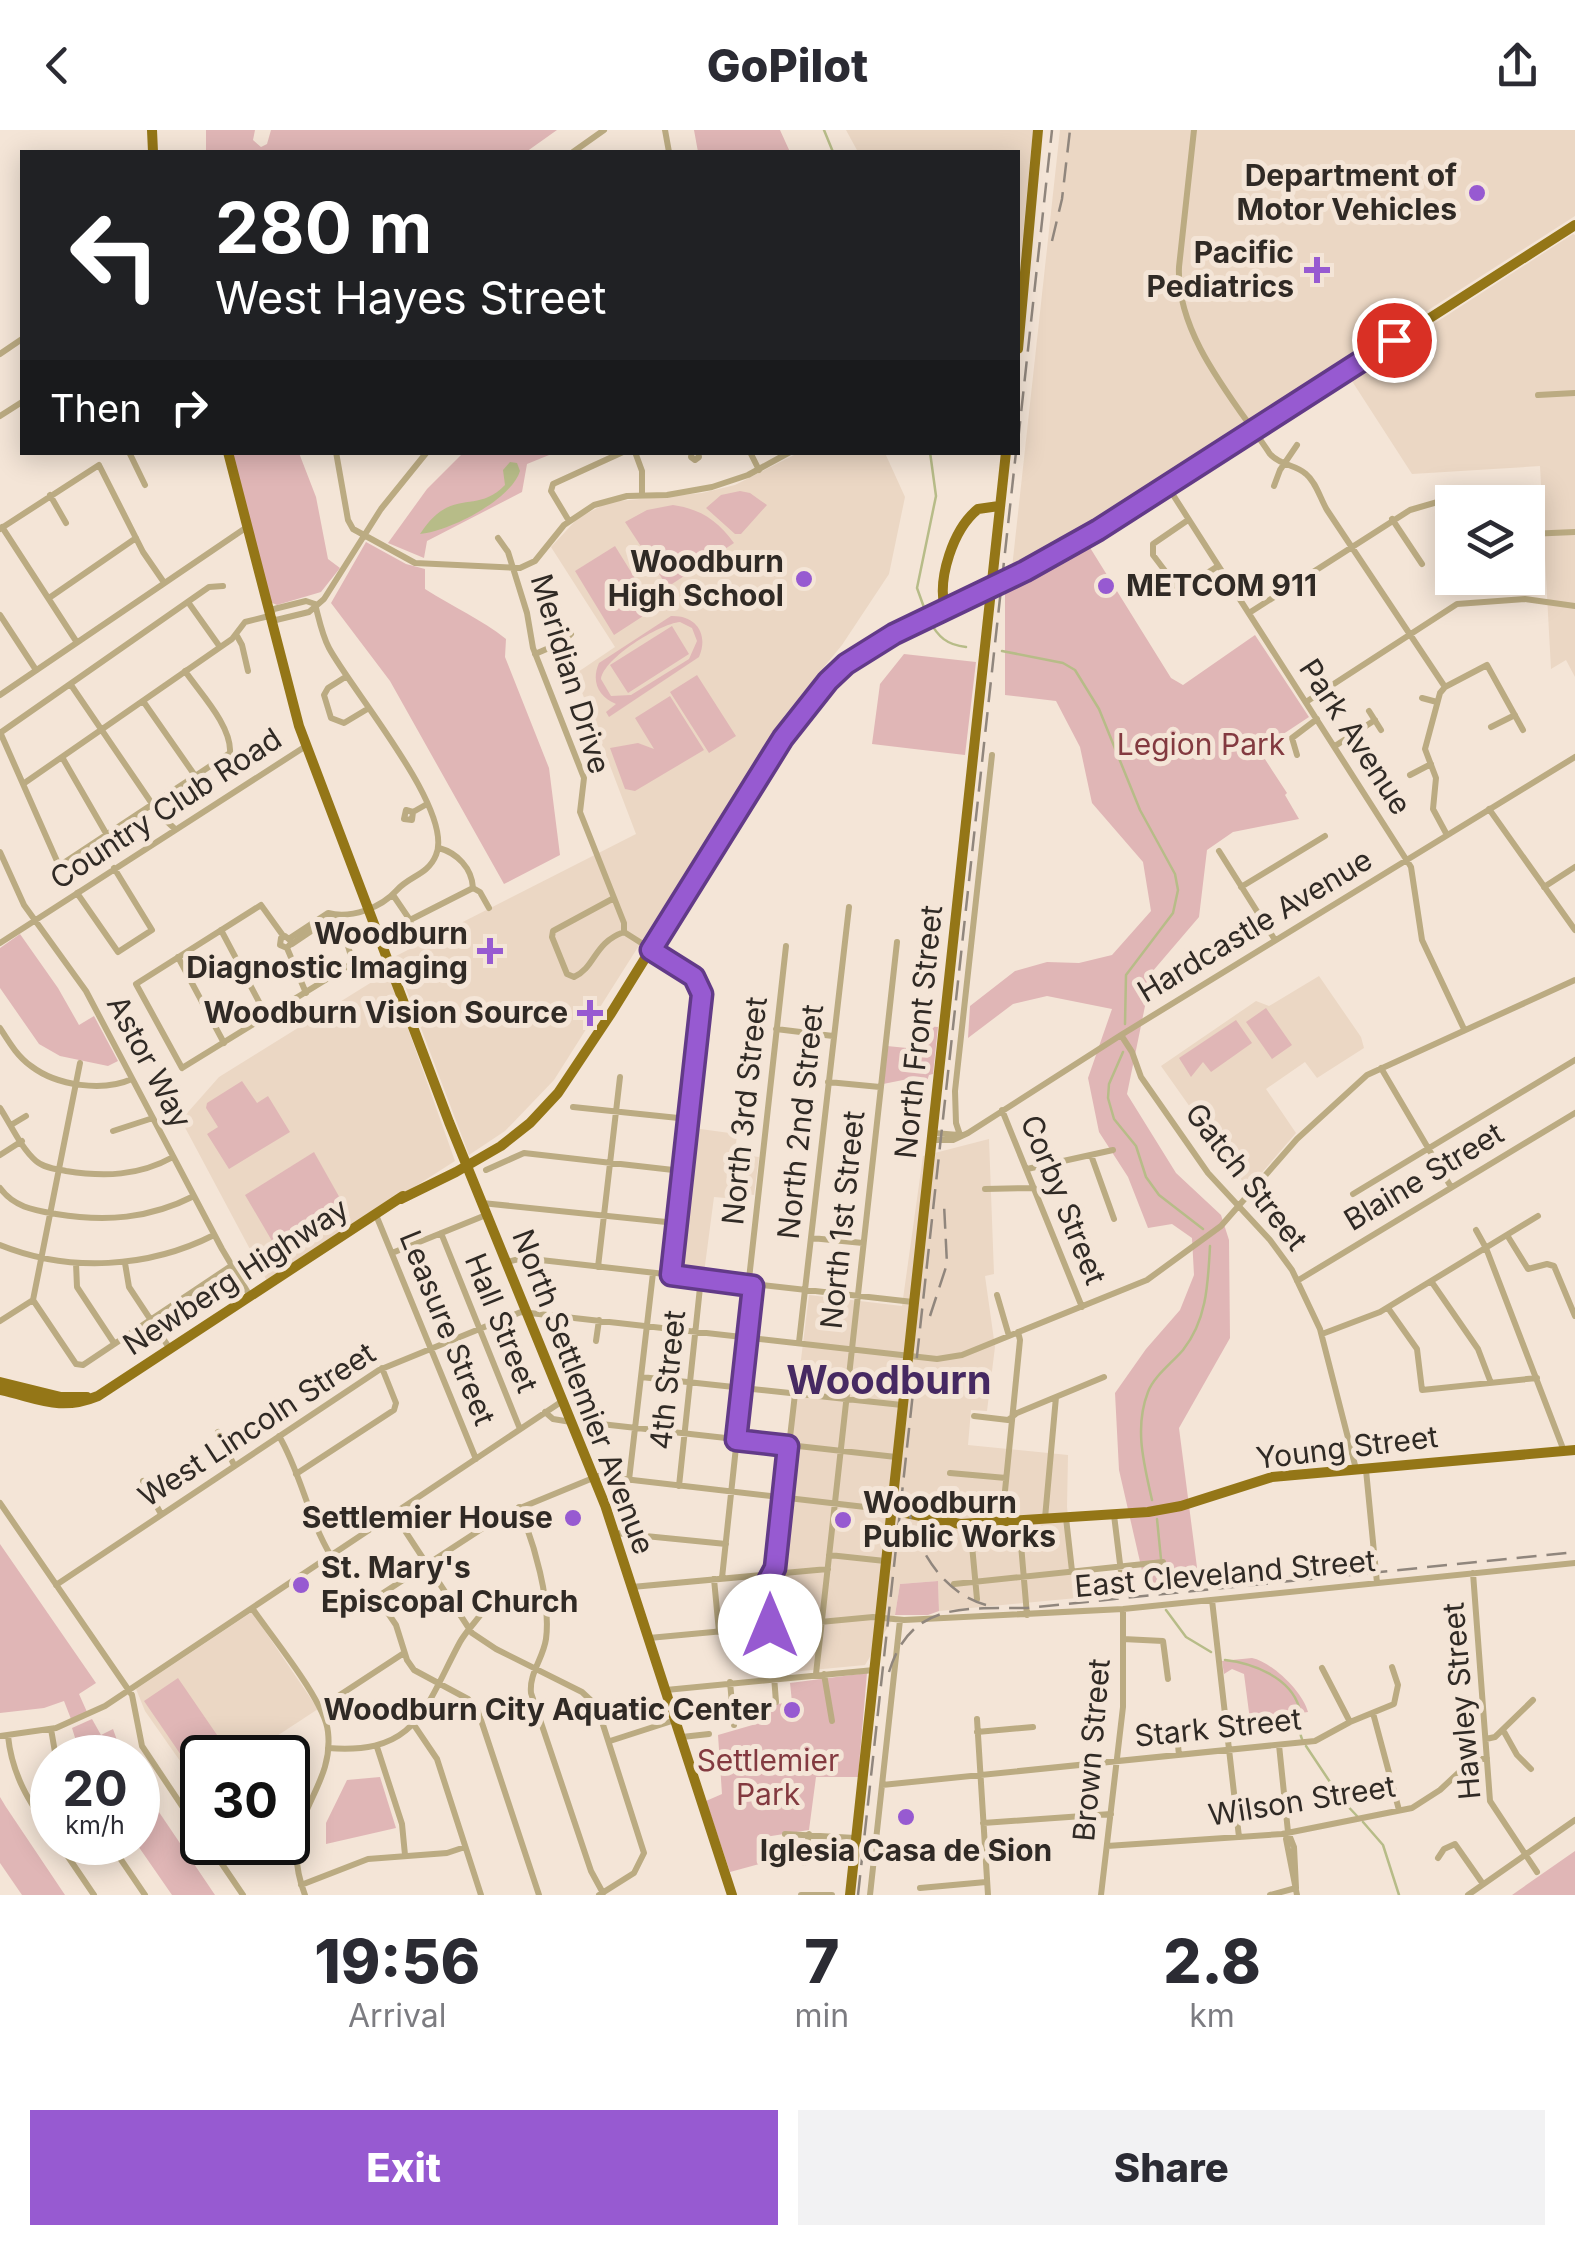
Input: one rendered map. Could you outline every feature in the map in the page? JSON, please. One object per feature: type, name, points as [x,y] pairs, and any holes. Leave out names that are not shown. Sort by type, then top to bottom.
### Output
[{"type":"main road","points":[[1020,327],[1038,130]]},
{"type":"main road","name":"Newberg Highway","points":[[0,1390],[64,1405],[98,1396],[424,1182],[508,1142],[550,1102],[583,1057],[783,738],[828,681],[875,644],[1070,547],[1571,229]]},
{"type":"main road","name":"North Settlemier Avenue","points":[[229,455],[289,694],[306,746],[481,1203],[564,1400],[578,1422],[732,1895]]},
{"type":"main road","name":"North Front Street","points":[[850,1895],[1006,455]]},
{"type":"main road","points":[[945,609],[943,585],[965,522],[980,508],[999,506]]},
{"type":"main road","points":[[943,585],[950,596],[978,594]]},
{"type":"main road","points":[[0,1382],[62,1397],[98,1396]]},
{"type":"main road","name":"Young Street","points":[[891,1510],[944,1523],[970,1524],[1114,1514],[1181,1506],[1272,1476],[1570,1450]]},
{"type":"street","points":[[576,150],[604,130]]},
{"type":"street","points":[[1194,130],[1180,267],[1181,300],[1194,336],[1272,457],[1308,475],[1445,687]]},
{"type":"street","points":[[1538,395],[1575,393]]},
{"type":"street","points":[[1274,486],[1282,464],[1297,445]]},
{"type":"street","points":[[130,455],[145,485]]},
{"type":"street","points":[[337,455],[349,522],[364,536],[415,563],[513,569],[538,558],[569,521],[600,502],[703,490],[759,470],[785,455]]},
{"type":"street","points":[[23,784],[220,647],[246,622],[309,612],[331,591],[364,536],[424,455]]},
{"type":"street","points":[[569,521],[551,486],[617,455]]},
{"type":"street","points":[[636,455],[642,471],[642,495]]},
{"type":"street","points":[[752,455],[759,470]]},
{"type":"street","points":[[76,642],[1,528],[99,465],[163,581]]},
{"type":"street","name":"Park Avenue","points":[[1168,487],[1406,860],[1414,877],[1422,940],[1464,1029]]},
{"type":"street","points":[[50,496],[66,523]]},
{"type":"street","points":[[1248,613],[1392,519],[1435,502]]},
{"type":"street","points":[[1392,519],[1422,564]]},
{"type":"street","points":[[1188,520],[1156,542],[1153,555],[1178,588],[1218,566]]},
{"type":"street","points":[[0,695],[246,527]]},
{"type":"street","points":[[1545,533],[1575,532]]},
{"type":"street","points":[[49,598],[136,538]]},
{"type":"street","name":"Meridian Drive","points":[[498,538],[507,550],[535,654],[584,778],[579,806],[624,932]]},
{"type":"street","points":[[185,672],[219,720],[232,751],[60,864],[0,733],[209,587],[222,586]]},
{"type":"street","points":[[1306,702],[1462,603],[1524,600],[1575,606]]},
{"type":"street","points":[[188,602],[220,647]]},
{"type":"street","points":[[288,942],[337,915],[367,908],[393,896],[403,884],[426,870],[438,848],[439,832],[427,804],[330,650],[315,604]]},
{"type":"street","points":[[0,615],[36,670]]},
{"type":"street","points":[[236,634],[248,671]]},
{"type":"street","points":[[535,654],[564,642],[571,634]]},
{"type":"street","points":[[1447,835],[1433,808],[1437,782],[1425,749],[1437,702],[1445,687],[1487,665],[1523,730]]},
{"type":"street","points":[[347,676],[324,694],[330,718],[344,723],[369,708]]},
{"type":"street","points":[[70,685],[153,805],[175,830]]},
{"type":"street","points":[[1422,698],[1437,702]]},
{"type":"street","points":[[143,701],[196,777]]},
{"type":"street","points":[[1369,711],[1381,730]]},
{"type":"street","points":[[1491,727],[1515,715]]},
{"type":"street","points":[[1297,755],[1292,738],[1318,719]]},
{"type":"street","points":[[1335,746],[1375,720]]},
{"type":"street","name":"Country Club Road","points":[[0,943],[306,746]]},
{"type":"street","points":[[933,1137],[960,1134],[955,1091],[992,754]]},
{"type":"street","name":"Hardcastle Avenue","points":[[960,1134],[1575,757]]},
{"type":"street","points":[[62,758],[107,835]]},
{"type":"street","points":[[1410,775],[1431,764]]},
{"type":"street","points":[[413,812],[427,804]]},
{"type":"street","points":[[1489,809],[1575,930]]},
{"type":"street","points":[[1241,887],[1325,836]]},
{"type":"street","points":[[438,848],[457,855],[473,881],[473,888]]},
{"type":"street","name":"Astor Way","points":[[0,852],[22,900],[86,991],[214,1235],[251,1297]]},
{"type":"street","points":[[1219,852],[1275,940]]},
{"type":"street","points":[[1544,887],[1575,867]]},
{"type":"street","points":[[76,893],[118,952],[152,930],[114,868]]},
{"type":"street","points":[[473,888],[489,908]]},
{"type":"street","points":[[410,920],[473,888]]},
{"type":"street","points":[[393,896],[410,920],[415,943]]},
{"type":"street","points":[[614,898],[558,927],[552,936],[565,971],[574,977],[583,972],[603,942],[624,932],[694,977],[701,986],[671,1275]]},
{"type":"street","points":[[306,993],[288,942],[262,904],[136,984],[182,1068],[224,1044],[306,993],[354,962],[337,915]]},
{"type":"street","name":"North 2nd Street","points":[[799,1342],[848,906]]},
{"type":"street","points":[[221,930],[266,1017]]},
{"type":"street","name":"North 1st Street","points":[[832,1722],[820,1674],[822,1622],[897,942]]},
{"type":"street","name":"North 3rd Street","points":[[719,1632],[718,1579],[726,1544],[748,1336],[748,1280],[786,946]]},
{"type":"street","points":[[178,957],[224,1044]]},
{"type":"street","name":"West Lincoln Street","points":[[56,1584],[382,1368],[521,1312],[948,1359],[1082,1307],[1146,1280],[1218,1228],[1297,1139],[1360,1080],[1575,980]]},
{"type":"street","points":[[0,1028],[30,1066],[48,1076],[108,1086],[132,1079]]},
{"type":"street","points":[[776,1029],[833,1036]]},
{"type":"street","name":"Gatch Street","points":[[1121,1034],[1142,1077],[1208,1173],[1276,1248],[1297,1280],[1322,1334],[1361,1469],[1377,1583]]},
{"type":"street","points":[[1353,1194],[1575,1060]]},
{"type":"street","points":[[80,1063],[33,1300],[76,1364],[83,1365],[231,1266]]},
{"type":"street","points":[[1381,1068],[1451,1187]]},
{"type":"street","points":[[598,1266],[620,1077]]},
{"type":"street","points":[[828,1082],[880,1087]]},
{"type":"street","points":[[573,1107],[688,1119]]},
{"type":"street","points":[[0,1108],[36,1161],[59,1170],[119,1175],[173,1156]]},
{"type":"street","name":"Corby Street","points":[[1002,1110],[1082,1307]]},
{"type":"street","name":"Blaine Street","points":[[1297,1280],[1575,1112]]},
{"type":"street","points":[[12,1126],[26,1116]]},
{"type":"street","points":[[113,1130],[153,1118]]},
{"type":"street","points":[[0,1155],[22,1141]]},
{"type":"street","points":[[1027,1170],[1114,1150]]},
{"type":"street","points":[[486,1170],[524,1153],[682,1171]]},
{"type":"street","points":[[1091,1154],[1114,1219]]},
{"type":"street","points":[[0,1188],[15,1203],[91,1219],[158,1211],[194,1196]]},
{"type":"street","points":[[984,1189],[1034,1188]]},
{"type":"street","points":[[481,1203],[676,1224]]},
{"type":"street","name":"Leasure Street","points":[[376,1215],[476,1459]]},
{"type":"street","points":[[392,1253],[486,1215]]},
{"type":"street","points":[[1322,1334],[1388,1308],[1538,1216]]},
{"type":"street","points":[[1476,1230],[1570,1450]]},
{"type":"street","name":"Hall Street","points":[[441,1233],[520,1429]]},
{"type":"street","points":[[0,1246],[76,1262],[125,1263],[164,1256],[214,1235]]},
{"type":"street","points":[[1507,1236],[1528,1269],[1554,1266],[1575,1316]]},
{"type":"street","points":[[811,1238],[863,1243]]},
{"type":"street","points":[[508,1262],[522,1258],[914,1302]]},
{"type":"street","points":[[76,1262],[76,1287],[114,1344]]},
{"type":"street","points":[[125,1263],[129,1286],[170,1350]]},
{"type":"street","points":[[629,1480],[652,1273]]},
{"type":"street","name":"4th Street","points":[[678,1486],[701,1278]]},
{"type":"street","points":[[1432,1281],[1478,1350],[1491,1383]]},
{"type":"street","points":[[997,1295],[1008,1336]]},
{"type":"street","points":[[0,1321],[33,1300]]},
{"type":"street","points":[[1388,1308],[1417,1349],[1422,1390],[1537,1378]]},
{"type":"street","points":[[596,1341],[599,1320]]},
{"type":"street","points":[[1002,1522],[1018,1332]]},
{"type":"street","points":[[296,1474],[394,1410],[396,1402],[382,1368]]},
{"type":"street","points":[[641,1377],[902,1406]]},
{"type":"street","points":[[974,1416],[1008,1420],[1104,1377]]},
{"type":"street","points":[[776,1702],[767,1583],[772,1574],[795,1394]]},
{"type":"street","points":[[1045,1519],[1056,1397]]},
{"type":"street","points":[[30,1802],[21,1788],[4,1736],[50,1730],[89,1715],[564,1400]]},
{"type":"street","points":[[545,1412],[553,1420],[896,1458]]},
{"type":"street","points":[[218,1432],[234,1466]]},
{"type":"street","points":[[280,1436],[331,1556]]},
{"type":"street","points":[[950,1472],[1006,1478]]},
{"type":"street","points":[[539,1895],[478,1711],[468,1699],[414,1670],[397,1628],[378,1597],[482,1527],[519,1507],[594,1477],[891,1510]]},
{"type":"street","points":[[144,1481],[161,1514]]},
{"type":"street","points":[[0,1503],[128,1690],[136,1704],[142,1746],[180,1803]]},
{"type":"street","points":[[394,1514],[469,1628],[486,1643],[536,1668],[593,1700],[644,1853],[634,1873],[601,1894],[532,1693],[530,1683],[536,1668],[544,1648],[546,1627],[536,1550],[519,1507]]},
{"type":"street","points":[[1114,1514],[1122,1588]]},
{"type":"street","points":[[1066,1518],[1072,1572]]},
{"type":"street","points":[[1018,1521],[1028,1615]]},
{"type":"street","points":[[970,1524],[978,1599]]},
{"type":"street","points":[[615,1533],[726,1544]]},
{"type":"street","points":[[829,1555],[885,1561]]},
{"type":"street","points":[[954,1584],[1163,1562]]},
{"type":"street","name":"East Cleveland Street","points":[[649,1638],[879,1617],[900,1620],[1123,1608],[1575,1563]]},
{"type":"street","points":[[632,1587],[828,1570]]},
{"type":"street","name":"Hawley Street","points":[[1473,1573],[1492,1805],[1537,1872]]},
{"type":"street","points":[[328,1748],[376,1747],[414,1725],[469,1628],[491,1598]]},
{"type":"street","points":[[1212,1600],[1239,1837]]},
{"type":"street","points":[[252,1608],[320,1708],[328,1730],[321,1776],[298,1829],[297,1869],[305,1895]]},
{"type":"street","name":"Brown Street","points":[[1101,1895],[1123,1708],[1123,1608]]},
{"type":"street","points":[[870,1895],[900,1620]]},
{"type":"street","points":[[1123,1639],[1163,1641],[1168,1679]]},
{"type":"street","points":[[320,1708],[404,1653]]},
{"type":"street","points":[[1392,1667],[1398,1677],[1395,1702],[1373,1712],[1399,1810]]},
{"type":"street","points":[[1322,1668],[1350,1722]]},
{"type":"street","points":[[666,1690],[874,1670]]},
{"type":"street","points":[[730,1682],[734,1726]]},
{"type":"street","points":[[1486,1739],[1494,1738],[1533,1700]]},
{"type":"street","name":"Stark Street","points":[[882,1785],[1320,1740],[1373,1712]]},
{"type":"street","points":[[977,1719],[988,1895]]},
{"type":"street","points":[[610,1742],[676,1720]]},
{"type":"street","points":[[414,1725],[437,1760],[480,1895]]},
{"type":"street","points":[[977,1732],[1033,1727]]},
{"type":"street","points":[[1176,1727],[1179,1755]]},
{"type":"street","points":[[50,1730],[51,1735]]},
{"type":"street","points":[[1503,1730],[1531,1770]]},
{"type":"street","points":[[682,1737],[708,1734]]},
{"type":"street","points":[[1270,1895],[1296,1892],[1294,1848],[1288,1832],[1278,1745]]},
{"type":"street","points":[[376,1747],[402,1824],[405,1855]]},
{"type":"street","name":"Wilson Street","points":[[1107,1846],[1288,1832],[1399,1810],[1425,1801],[1471,1761],[1487,1758]]},
{"type":"street","points":[[983,1822],[1110,1814]]},
{"type":"street","points":[[1468,1895],[1575,1820]]},
{"type":"street","points":[[785,1834],[856,1838]]},
{"type":"street","points":[[804,1862],[810,1834]]},
{"type":"street","points":[[1438,1858],[1444,1848],[1455,1844],[1483,1884]]},
{"type":"street","points":[[301,1885],[356,1862],[447,1853],[465,1847]]},
{"type":"street","points":[[74,1865],[94,1895]]},
{"type":"street","points":[[125,1865],[145,1895]]},
{"type":"street","points":[[223,1865],[243,1895]]},
{"type":"street","points":[[920,1888],[986,1882]]},
{"type":"street","points":[[801,1895],[832,1895]]},
{"type":"shaded area","points":[[846,130],[1033,130],[1020,267],[1020,150],[857,150]]},
{"type":"shaded area","points":[[1060,130],[1575,130],[1575,216],[1082,532],[1012,568]]},
{"type":"shaded area","points":[[1575,235],[1575,677],[1566,660],[1551,669],[1545,485],[1541,485],[1540,466],[1412,474],[1350,378]]},
{"type":"shaded area","points":[[794,455],[886,455],[905,497],[889,574],[842,645],[784,716],[554,1080],[505,1131],[469,1155],[394,957],[636,834],[575,674],[615,647],[551,547],[578,518],[603,505],[735,485]]},
{"type":"shaded area","points":[[510,462],[517,463],[520,471],[505,493],[462,520],[420,534],[443,510],[494,494],[505,485],[503,470]]},
{"type":"shaded area","points":[[388,972],[455,1161],[267,1281],[181,1120],[219,1077]]},
{"type":"shaded area","points":[[1319,976],[1361,1037],[1364,1048],[1317,1078],[1305,1062],[1266,1089],[1296,1133],[1248,1189],[1161,1066],[1256,1001],[1269,1006]]},
{"type":"shaded area","points":[[693,1128],[737,1134],[735,1154],[759,1157],[754,1195],[738,1193],[737,1199],[714,1197],[704,1273],[675,1269]]},
{"type":"shaded area","points":[[989,1139],[994,1274],[985,1276],[995,1347],[987,1411],[971,1410],[968,1445],[1068,1455],[1067,1507],[1077,1598],[939,1611],[938,1581],[900,1584],[895,1615],[865,1665],[780,1673],[773,1585],[809,1295],[902,1306],[923,1156]]},
{"type":"shaded area","points":[[252,1612],[318,1709],[278,1735],[180,1735],[180,1761],[145,1711],[136,1689]]},
{"type":"green space","points":[[206,130],[255,130],[253,140],[261,147],[267,144],[271,130],[557,130],[529,150],[206,150]]},
{"type":"green space","points":[[694,130],[780,130],[789,150],[698,150]]},
{"type":"green space","points":[[232,455],[300,455],[316,497],[328,559],[340,568],[321,592],[277,605],[270,602]]},
{"type":"green space","points":[[461,455],[549,455],[527,464],[522,492],[427,541],[424,558],[388,543],[427,489]]},
{"type":"green space","points":[[740,491],[767,505],[741,534],[735,534],[706,508],[721,495]]},
{"type":"green space","points":[[673,505],[708,517],[734,543],[672,584],[665,583],[625,522],[647,510]]},
{"type":"green space","points":[[366,542],[406,564],[425,569],[425,589],[506,639],[505,657],[549,768],[560,855],[504,884],[390,681],[331,603]]},
{"type":"green space","points":[[615,546],[654,609],[614,635],[575,571]]},
{"type":"green space","name":"Legion Park","points":[[1089,546],[1171,678],[1183,685],[1255,635],[1309,717],[1259,750],[1299,819],[1233,832],[1207,850],[1199,917],[1152,972],[1127,1094],[1176,1173],[1221,1215],[1229,1240],[1230,1338],[1179,1428],[1199,1583],[1146,1588],[1119,1470],[1115,1393],[1180,1310],[1194,1275],[1192,1238],[1172,1224],[1148,1228],[1128,1177],[1099,1132],[1088,1078],[1112,1009],[1047,996],[1013,1004],[968,1038],[970,1006],[1015,971],[1047,962],[1079,963],[1112,955],[1151,911],[1143,862],[1092,803],[1080,747],[1056,701],[1005,695],[1005,587]]},
{"type":"green space","points":[[671,616],[693,622],[701,634],[699,657],[609,717],[606,712],[616,704],[598,688],[599,663]],"holes":[[[680,622],[692,628],[697,641],[689,659],[631,695],[611,696],[601,679],[622,652],[671,624]]]},
{"type":"green space","points":[[672,626],[689,654],[628,693],[610,665]]},
{"type":"green space","points":[[904,654],[976,662],[965,755],[872,744],[880,684]]},
{"type":"green space","points":[[697,675],[736,736],[709,753],[670,692]]},
{"type":"green space","points":[[670,696],[704,750],[635,791],[625,789],[610,748],[638,743],[654,749],[635,718]]},
{"type":"green space","points":[[20,934],[79,1025],[94,1016],[118,1061],[108,1066],[60,1056],[39,1044],[0,988],[0,948]]},
{"type":"green space","points":[[1266,1008],[1292,1045],[1272,1059],[1246,1022]]},
{"type":"green space","points":[[1236,1020],[1252,1043],[1211,1072],[1203,1062],[1191,1077],[1179,1058]]},
{"type":"green space","points":[[912,1025],[938,1027],[933,1074],[927,1081],[908,1079],[883,1084],[887,1046],[907,1048]]},
{"type":"green space","points":[[242,1081],[257,1103],[268,1096],[290,1132],[229,1169],[207,1134],[218,1127],[206,1108],[207,1103]]},
{"type":"green space","points":[[314,1152],[350,1216],[282,1258],[245,1195]]},
{"type":"green space","points":[[0,1544],[96,1683],[79,1694],[87,1712],[71,1719],[64,1701],[44,1708],[0,1713]]},
{"type":"green space","points":[[938,1581],[939,1611],[895,1615],[900,1584]]},
{"type":"green space","points":[[1252,1658],[1286,1679],[1308,1712],[1250,1720],[1244,1674],[1232,1669],[1224,1674],[1222,1661]]},
{"type":"green space","name":"Settlemier Park","points":[[867,1673],[858,1777],[816,1777],[809,1830],[765,1837],[763,1863],[730,1872],[706,1801],[722,1794],[718,1735],[756,1724],[757,1707],[792,1702],[790,1683]]},
{"type":"green space","points":[[178,1678],[217,1735],[180,1735],[180,1754],[144,1701]]},
{"type":"green space","points":[[92,1719],[101,1735],[74,1735],[72,1728]]},
{"type":"green space","points":[[380,1777],[396,1828],[326,1844],[326,1823],[347,1780]]},
{"type":"green space","points":[[0,1797],[30,1842],[30,1865],[45,1865],[65,1895],[22,1895],[0,1863]]},
{"type":"green space","points":[[160,1814],[180,1843],[180,1865],[195,1865],[215,1895],[172,1895],[151,1865],[160,1865]]},
{"type":"green space","points":[[1575,1851],[1575,1895],[1512,1895]]},
{"type":"waterway","points":[[824,130],[832,150]]},
{"type":"waterway","points":[[926,613],[917,588],[936,496],[930,455]]},
{"type":"waterway","points":[[929,620],[944,639],[966,647]]},
{"type":"waterway","points":[[1002,651],[1063,663],[1075,670],[1099,709],[1140,810],[1175,874],[1178,890],[1173,913],[1126,975],[1125,1024]]},
{"type":"waterway","points":[[1123,1052],[1109,1084],[1114,1119],[1136,1146],[1146,1177],[1159,1195],[1203,1229]]},
{"type":"waterway","points":[[1152,1500],[1142,1446],[1144,1406],[1154,1381],[1183,1350],[1202,1314],[1210,1246]]},
{"type":"waterway","points":[[1157,1519],[1161,1559]]},
{"type":"waterway","points":[[1162,1567],[1162,1590]]},
{"type":"waterway","points":[[1166,1610],[1186,1637],[1211,1652]]},
{"type":"waterway","points":[[1225,1660],[1258,1668],[1287,1687],[1299,1707],[1302,1739]]},
{"type":"waterway","points":[[1306,1746],[1357,1816]]},
{"type":"waterway","points":[[1363,1822],[1383,1845],[1399,1895]]},
{"type":"railway","points":[[1020,423],[1052,130]]},
{"type":"railway","points":[[1052,241],[1062,199],[1070,130]]},
{"type":"railway","points":[[858,1895],[1016,455]]},
{"type":"railway","points":[[930,1316],[947,1264],[944,1204]]},
{"type":"railway","points":[[907,1499],[915,1532],[931,1564],[955,1590],[986,1605]]},
{"type":"railway","points":[[889,1672],[911,1632],[943,1613],[1027,1608],[1575,1552]]},
{"type":"place","name":"Department of Motor Vehicles","points":[[1477,193]]},
{"type":"place","name":"Pacific Pediatrics","points":[[1317,270]]},
{"type":"place","name":"Woodburn High School","points":[[804,579]]},
{"type":"place","name":"METCOM 911","points":[[1106,586]]},
{"type":"place","name":"Woodburn Diagnostic Imaging","points":[[490,951]]},
{"type":"place","name":"Woodburn Vision Source","points":[[590,1013]]},
{"type":"place","name":"Settlemier House","points":[[573,1518]]},
{"type":"place","name":"Woodburn Public Works","points":[[843,1520]]},
{"type":"place","name":"St. Mary's Episcopal Church","points":[[301,1585]]},
{"type":"place","name":"Woodburn City Aquatic Center","points":[[792,1710]]},
{"type":"place","name":"Iglesia Casa de Sion","points":[[906,1817]]},
{"type":"district","name":"Woodburn","points":[[889,1380]]},
{"type":"route","points":[[770,1626],[767,1583],[775,1568],[788,1446],[736,1440],[753,1286],[671,1275],[702,994],[694,977],[651,950],[783,738],[846,664],[875,644],[1025,571],[1098,530],[1394,340]]}]
